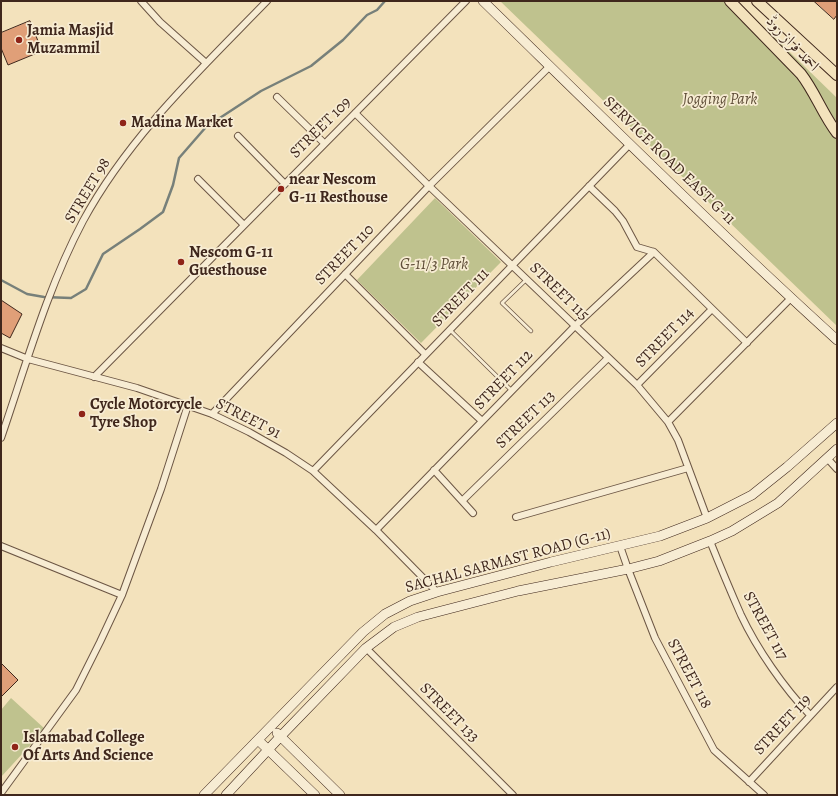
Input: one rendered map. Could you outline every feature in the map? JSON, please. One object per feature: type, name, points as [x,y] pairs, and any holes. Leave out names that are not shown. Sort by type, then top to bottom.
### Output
[{"type":"main road","name":"SERVICE ROAD EAST G-11","points":[[483,1],[630,144],[837,340]]},
{"type":"main road","name":"احمد فراز روڈ","points":[[730,1],[802,74],[837,133]]},
{"type":"main road","name":"احمد فراز روڈ","points":[[757,1],[837,75]]},
{"type":"main road","name":"SACHAL SARMAST ROAD (G-11)","points":[[204,795],[363,632],[385,614],[410,601],[437,592],[551,562],[660,536],[707,518],[752,495],[787,467],[837,423]]},
{"type":"main road","name":"SACHAL SARMAST ROAD (G-11)","points":[[226,795],[366,648],[394,627],[418,617],[518,591],[628,569],[659,561],[710,541],[732,531],[778,502],[837,449]]},
{"type":"main road","points":[[270,727],[340,795]]},
{"type":"main road","points":[[258,740],[315,795]]},
{"type":"street","points":[[141,1],[160,22],[206,63]]},
{"type":"street","name":"STREET 98","points":[[1,438],[48,301],[66,256],[84,220],[121,162],[153,121],[206,63],[267,1]]},
{"type":"street","name":"STREET 109","points":[[94,376],[466,1]]},
{"type":"street","name":"STREET 110","points":[[212,414],[429,186],[550,66]]},
{"type":"street","points":[[277,97],[324,143]]},
{"type":"street","name":"STREET 115","points":[[355,113],[636,385],[668,422],[678,440],[707,518]]},
{"type":"street","points":[[238,136],[285,184]]},
{"type":"street","name":"STREET 111","points":[[313,471],[630,144]]},
{"type":"street","points":[[198,179],[244,225]]},
{"type":"street","points":[[588,186],[615,212],[623,222],[637,247],[654,252],[747,343]]},
{"type":"street","name":"STREET 112","points":[[376,530],[576,326],[654,252]]},
{"type":"street","points":[[345,274],[425,354]]},
{"type":"street","points":[[668,422],[791,298]]},
{"type":"street","name":"STREET 114","points":[[636,385],[712,309]]},
{"type":"street","name":"STREET 91","points":[[1,348],[28,359],[137,388],[188,405],[212,414],[249,432],[286,453],[313,471],[413,566],[437,592]]},
{"type":"street","name":"STREET 113","points":[[462,501],[608,358]]},
{"type":"street","points":[[418,362],[482,421]]},
{"type":"street","points":[[1,793],[76,690],[100,642],[122,595],[161,490],[188,405]]},
{"type":"street","points":[[827,458],[837,469]]},
{"type":"street","points":[[516,517],[688,468]]},
{"type":"street","points":[[434,470],[474,513]]},
{"type":"street","name":"STREET 117","points":[[710,541],[741,616],[754,640],[789,692],[810,715]]},
{"type":"street","points":[[1,546],[122,595]]},
{"type":"street","name":"STREET 118","points":[[620,546],[655,638],[714,750],[764,795]]},
{"type":"street","name":"STREET 133","points":[[366,648],[513,795]]},
{"type":"street","name":"STREET 119","points":[[748,782],[837,687]]},
{"type":"lane","points":[[527,279],[502,303],[531,331]]},
{"type":"lane","points":[[449,329],[512,391]]},
{"type":"green space","name":"Jogging Park","points":[[500,1],[737,1],[837,98],[837,326]]},
{"type":"green space","name":"G-11/3 Park","points":[[435,198],[501,262],[421,343],[357,280]]},
{"type":"green space","points":[[11,698],[45,729],[1,777],[1,710]]},
{"type":"building","points":[[814,1],[837,1],[837,15],[834,19]]},
{"type":"building","name":"Jamia Masjid Muzammil","points":[[30,21],[42,51],[8,65],[1,48],[1,33]]},
{"type":"building","points":[[1,300],[22,314],[10,338],[1,333]]},
{"type":"building","name":"Islamabad College Of Arts And Science","points":[[1,663],[18,680],[1,697]]},
{"type":"waterway","points":[[1,280],[27,294],[44,297],[71,298],[86,289],[103,254],[163,212],[173,185],[179,158],[206,127],[261,91],[311,66],[343,40],[367,15],[377,10],[385,1]]},
{"type":"place","name":"Jamia Masjid Muzammil","points":[[19,40]]},
{"type":"place","name":"Madina Market","points":[[123,123]]},
{"type":"place","name":"near Nescom G-11 Resthouse","points":[[281,189]]},
{"type":"place","name":"Nescom G-11 Guesthouse","points":[[181,262]]},
{"type":"place","name":"Cycle Motorcycle Tyre Shop","points":[[82,414]]},
{"type":"place","name":"Islamabad College Of Arts And Science","points":[[15,747]]}]
